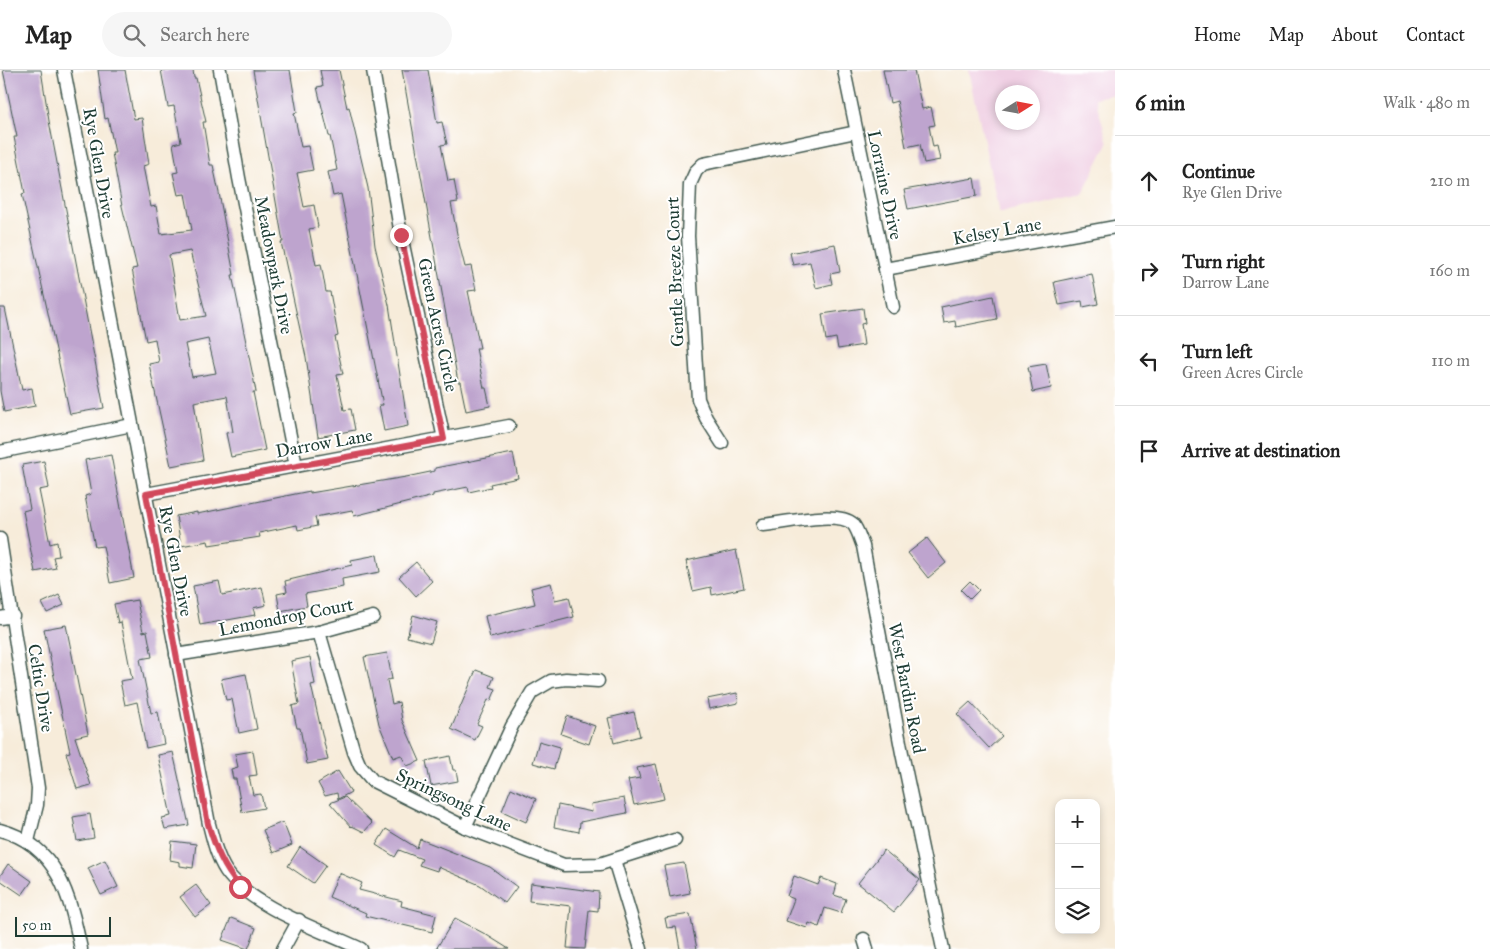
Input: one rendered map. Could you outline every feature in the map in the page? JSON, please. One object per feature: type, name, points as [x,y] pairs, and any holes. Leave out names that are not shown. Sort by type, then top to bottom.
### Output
[{"type":"street","name":"Rye Glen Drive","points":[[64,70],[208,824],[217,853],[226,870],[240,887],[274,910],[362,949]]},
{"type":"street","name":"Meadowpark Drive","points":[[220,70],[239,178],[296,466]]},
{"type":"street","name":"Green Acres Circle","points":[[373,70],[401,235],[444,439]]},
{"type":"street","name":"Lorraine Drive","points":[[844,70],[892,307]]},
{"type":"street","name":"Gentle Breeze Court","points":[[722,443],[706,418],[698,398],[688,236],[690,184],[696,171],[703,164],[856,132]]},
{"type":"street","name":"Kelsey Lane","points":[[885,269],[1115,227]]},
{"type":"street","points":[[0,452],[132,426]]},
{"type":"street","name":"Darrow Lane","points":[[146,494],[509,426]]},
{"type":"street","name":"West Bardin Road","points":[[763,525],[825,518],[843,519],[852,523],[856,529],[863,546],[902,753],[943,949]]},
{"type":"street","name":"Celtic Drive","points":[[0,539],[6,617],[38,788],[37,805],[28,841]]},
{"type":"street","name":"Lemondrop Court","points":[[176,655],[319,632],[373,618]]},
{"type":"street","name":"Springsong Lane","points":[[319,632],[360,766],[373,781],[465,827],[564,865],[600,864],[675,840]]},
{"type":"street","points":[[465,827],[512,726],[532,692],[551,681],[566,679],[598,681]]},
{"type":"street","points":[[0,830],[28,841],[46,856],[56,871],[70,906],[80,949]]},
{"type":"street","points":[[614,860],[641,949]]},
{"type":"street","points":[[283,949],[299,920]]},
{"type":"shaded area","points":[[969,70],[1115,70],[1115,94],[1095,98],[1108,143],[1082,194],[999,213]]},
{"type":"building","points":[[3,70],[41,70],[104,408],[70,414],[22,194],[25,193],[14,137],[17,137]]},
{"type":"building","points":[[98,70],[125,70],[134,119],[142,118],[149,164],[143,166],[151,207],[156,206],[161,234],[192,230],[185,194],[178,195],[173,173],[178,172],[173,144],[181,142],[174,106],[168,107],[161,70],[193,70],[206,122],[203,122],[210,165],[213,165],[219,193],[234,275],[232,275],[253,376],[256,392],[253,392],[265,450],[231,457],[226,433],[233,432],[227,396],[194,402],[203,460],[171,466],[149,364],[159,362],[155,339],[146,341],[132,269],[137,268],[122,206],[112,153],[115,153],[108,118],[105,119]],"holes":[[[190,251],[206,316],[180,320],[169,255]],[[208,339],[216,373],[192,377],[185,344]]]},
{"type":"building","points":[[253,70],[290,70],[297,112],[294,113],[301,147],[308,146],[313,170],[297,173],[304,207],[314,205],[318,227],[309,229],[316,265],[321,264],[326,292],[330,292],[338,336],[335,337],[343,374],[337,375],[344,410],[351,409],[355,430],[318,437],[306,357],[281,242],[283,242]]},
{"type":"building","points":[[320,70],[339,70],[347,108],[349,107],[368,188],[375,246],[389,305],[408,426],[384,431],[379,405],[383,405],[341,194],[333,196],[328,172],[337,170],[317,87],[323,86]]},
{"type":"building","points":[[402,70],[428,70],[437,123],[442,122],[447,144],[441,145],[448,181],[454,180],[458,202],[451,203],[458,239],[465,267],[471,266],[476,290],[468,291],[480,348],[476,348],[484,388],[486,388],[490,406],[466,411],[460,382],[458,382]]},
{"type":"building","points":[[883,70],[914,70],[922,109],[931,107],[935,125],[929,126],[933,147],[937,146],[940,160],[924,163],[920,144],[906,147],[897,101],[890,103]]},
{"type":"building","points":[[974,178],[977,196],[908,209],[904,190]]},
{"type":"building","points":[[835,244],[840,272],[830,274],[832,284],[816,288],[810,262],[793,265],[790,253]]},
{"type":"building","points":[[1092,274],[1098,304],[1083,307],[1082,301],[1059,305],[1054,282]]},
{"type":"building","points":[[993,296],[997,319],[956,327],[955,321],[944,323],[941,307]]},
{"type":"building","points":[[0,308],[5,308],[22,390],[32,388],[35,406],[4,412],[0,391]]},
{"type":"building","points":[[863,308],[865,323],[861,324],[864,345],[838,349],[836,338],[826,340],[822,314]]},
{"type":"building","points":[[1046,364],[1051,388],[1033,392],[1028,367]]},
{"type":"building","points":[[513,453],[518,478],[490,484],[491,487],[469,492],[468,487],[433,494],[433,496],[354,516],[352,510],[315,517],[317,526],[298,530],[297,525],[259,533],[260,537],[209,545],[208,541],[181,546],[176,516],[197,512],[197,514],[310,491],[310,493],[406,477],[435,471],[435,468]]},
{"type":"building","points":[[111,455],[134,578],[110,583],[103,546],[95,547],[85,496],[91,494],[85,460]]},
{"type":"building","points":[[44,461],[49,488],[39,490],[50,544],[57,542],[59,556],[53,557],[56,568],[35,572],[23,511],[30,509],[22,465]]},
{"type":"building","points":[[927,538],[946,563],[928,578],[908,553]]},
{"type":"building","points":[[736,550],[744,588],[712,595],[711,587],[693,591],[686,561]]},
{"type":"building","points":[[377,555],[380,572],[342,579],[343,587],[305,594],[307,606],[280,611],[277,594],[287,592],[285,581],[352,565],[351,560]]},
{"type":"building","points":[[416,562],[432,581],[416,596],[399,577]]},
{"type":"building","points":[[219,581],[222,595],[262,587],[266,605],[253,608],[255,615],[200,625],[193,586]]},
{"type":"building","points":[[970,581],[979,590],[970,599],[961,590]]},
{"type":"building","points":[[551,583],[555,600],[569,597],[574,617],[490,638],[485,616],[535,604],[531,588]]},
{"type":"building","points":[[59,595],[64,605],[47,613],[42,603]]},
{"type":"building","points":[[137,600],[143,632],[147,631],[152,657],[140,659],[151,713],[158,712],[164,744],[146,748],[137,702],[125,705],[120,681],[132,679],[121,622],[118,623],[114,604]]},
{"type":"building","points":[[413,615],[437,622],[431,643],[407,637]]},
{"type":"building","points":[[66,625],[88,734],[75,737],[91,785],[77,789],[66,753],[70,752],[44,629]]},
{"type":"building","points":[[387,653],[392,679],[387,680],[392,704],[399,702],[402,720],[420,761],[407,766],[401,755],[393,758],[379,724],[364,657]]},
{"type":"building","points":[[310,657],[315,684],[311,685],[328,760],[307,764],[300,728],[297,728],[292,706],[299,704],[291,661]]},
{"type":"building","points":[[476,670],[494,677],[490,687],[496,689],[491,701],[488,700],[477,724],[482,726],[475,740],[451,729]]},
{"type":"building","points":[[246,674],[257,729],[239,733],[232,699],[226,700],[221,679]]},
{"type":"building","points":[[737,693],[738,703],[709,709],[707,699]]},
{"type":"building","points":[[970,702],[1002,736],[989,748],[957,714]]},
{"type":"building","points":[[634,712],[640,736],[614,743],[608,718]]},
{"type":"building","points":[[567,716],[595,726],[589,744],[561,734]]},
{"type":"building","points":[[539,741],[560,747],[554,769],[533,763]]},
{"type":"building","points":[[253,751],[257,775],[249,776],[253,795],[261,794],[264,808],[242,812],[236,779],[233,779],[231,769],[238,767],[235,754]]},
{"type":"building","points":[[173,752],[189,825],[165,829],[162,818],[171,816],[158,755]]},
{"type":"building","points":[[450,756],[458,781],[431,786],[426,761]]},
{"type":"building","points":[[656,764],[664,799],[634,805],[628,780],[640,778],[637,768]]},
{"type":"building","points":[[338,771],[351,792],[338,799],[337,793],[325,796],[318,783]]},
{"type":"building","points":[[511,788],[536,799],[526,822],[502,811]]},
{"type":"building","points":[[345,797],[372,823],[364,832],[351,827],[330,803]]},
{"type":"building","points":[[624,798],[627,813],[580,822],[579,832],[554,827],[558,805],[592,812],[591,804]]},
{"type":"building","points":[[90,814],[94,838],[77,841],[73,817]]},
{"type":"building","points":[[283,822],[292,845],[273,853],[263,830]]},
{"type":"building","points":[[386,829],[417,848],[420,839],[490,867],[517,887],[505,903],[480,885],[438,867],[437,871],[419,865],[422,859],[399,850],[395,857],[376,845]]},
{"type":"building","points":[[172,841],[196,844],[193,868],[180,866],[180,862],[170,860]]},
{"type":"building","points":[[300,847],[326,865],[313,883],[288,866]]},
{"type":"building","points":[[884,850],[920,880],[894,912],[858,883]]},
{"type":"building","points":[[105,860],[118,887],[101,895],[88,868]]},
{"type":"building","points":[[684,863],[690,893],[670,897],[664,866]]},
{"type":"building","points":[[8,864],[32,881],[22,895],[0,880],[0,876]]},
{"type":"building","points":[[339,873],[362,883],[359,890],[402,901],[401,906],[436,915],[432,932],[365,916],[366,913],[329,897]]},
{"type":"building","points":[[794,876],[818,885],[821,878],[837,884],[834,895],[846,899],[841,913],[825,908],[819,927],[809,923],[807,928],[786,921],[794,899],[787,896]]},
{"type":"building","points":[[531,883],[599,892],[598,911],[589,910],[585,949],[567,948],[571,906],[529,901]]},
{"type":"building","points":[[196,885],[211,905],[195,917],[180,897]]},
{"type":"building","points":[[690,914],[697,949],[680,949],[676,927],[667,928],[665,918]]},
{"type":"building","points":[[231,918],[256,928],[248,949],[222,940]]},
{"type":"building","points":[[455,918],[485,934],[509,949],[436,949]]},
{"type":"route","points":[[240,887],[226,870],[217,853],[208,824],[146,494],[444,439],[401,235]]}]
